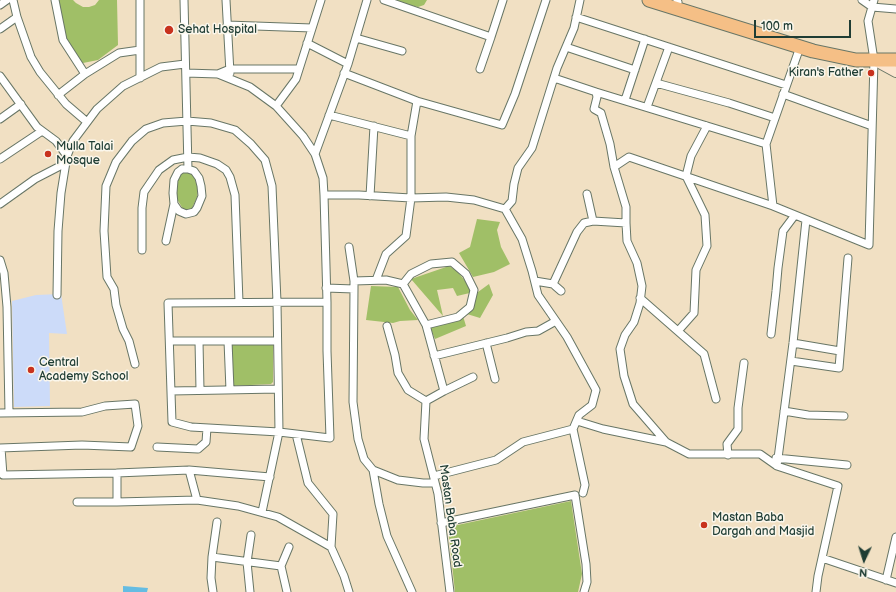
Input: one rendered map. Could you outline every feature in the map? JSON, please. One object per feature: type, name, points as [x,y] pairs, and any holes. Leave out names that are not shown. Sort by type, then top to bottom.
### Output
[{"type":"highway","points":[[649,0],[813,51],[856,60],[896,53]]},
{"type":"highway","points":[[675,1],[815,44],[874,57],[896,60]]},
{"type":"street","points":[[0,5],[7,0]]},
{"type":"street","points":[[13,0],[17,17],[31,57],[40,72],[58,95],[80,118],[87,122]]},
{"type":"street","points":[[54,0],[63,40],[85,74]]},
{"type":"street","points":[[140,0],[140,78]]},
{"type":"street","points":[[184,0],[188,168]]},
{"type":"street","points":[[226,0],[230,79]]},
{"type":"street","points":[[276,106],[296,79],[321,0]]},
{"type":"street","points":[[315,154],[348,64],[367,0]]},
{"type":"street","points":[[384,0],[491,37]]},
{"type":"street","points":[[480,68],[503,0]]},
{"type":"street","points":[[344,73],[417,101],[502,125],[515,94],[546,0]]},
{"type":"street","points":[[505,209],[512,201],[518,168],[532,148],[554,78],[574,28],[580,0]]},
{"type":"street","points":[[862,0],[896,9]]},
{"type":"street","points":[[614,167],[629,157],[773,206],[868,245],[874,57],[868,21],[873,4]]},
{"type":"street","points":[[0,28],[17,17]]},
{"type":"street","points":[[576,17],[786,85]]},
{"type":"street","points":[[227,24],[312,28]]},
{"type":"street","points":[[356,38],[402,51]]},
{"type":"street","points":[[625,100],[645,40]]},
{"type":"street","points":[[307,44],[348,64]]},
{"type":"street","points":[[566,47],[635,70]]},
{"type":"street","points":[[647,107],[669,47]]},
{"type":"street","points":[[773,206],[766,144],[800,47]]},
{"type":"street","points":[[58,95],[85,74],[119,53],[140,50]]},
{"type":"street","points":[[874,57],[896,72]]},
{"type":"street","points":[[57,295],[58,231],[61,193],[66,159],[73,141],[97,109],[123,86],[161,67],[186,64]]},
{"type":"street","points":[[218,74],[230,69],[299,70]]},
{"type":"street","points":[[186,73],[218,74],[250,87],[276,106],[303,136],[315,154],[323,178],[324,195],[327,302],[330,438],[279,432],[191,427],[172,422],[168,303],[327,302]]},
{"type":"street","points":[[0,76],[37,126],[56,141],[66,159]]},
{"type":"street","points":[[554,78],[766,144]]},
{"type":"street","points":[[656,83],[729,103],[775,118]]},
{"type":"street","points":[[596,92],[597,97],[594,109],[601,113],[610,144],[614,167],[626,207],[627,241],[637,263],[642,286],[634,322],[625,335],[620,349],[624,376],[633,404],[666,442]]},
{"type":"street","points":[[783,94],[872,126]]},
{"type":"street","points":[[376,280],[386,254],[406,236],[411,198],[411,136],[417,101]]},
{"type":"street","points":[[0,119],[21,104]]},
{"type":"street","points":[[329,115],[411,136]]},
{"type":"street","points":[[135,364],[129,341],[123,329],[116,305],[114,289],[107,277],[104,231],[106,186],[116,162],[132,141],[146,130],[163,123],[187,121],[211,122],[235,130],[251,144],[265,160],[272,186],[277,302],[279,432],[262,512]]},
{"type":"street","points":[[370,196],[374,126]]},
{"type":"street","points":[[678,331],[694,313],[696,270],[707,246],[705,215],[686,176],[691,156],[706,126]]},
{"type":"street","points":[[0,160],[42,131]]},
{"type":"street","points":[[142,250],[142,208],[144,192],[159,170],[173,160],[188,157],[200,158],[217,164],[226,170],[230,177],[235,195],[239,302]]},
{"type":"street","points":[[0,204],[66,159]]},
{"type":"street","points":[[166,241],[174,204],[174,180],[178,172],[182,169],[188,168],[194,171],[199,178],[202,196],[194,212],[186,214],[179,211],[174,204]]},
{"type":"street","points":[[587,194],[593,221]]},
{"type":"street","points":[[324,195],[411,198],[446,197],[467,199],[505,209],[522,239],[538,296],[567,337],[596,390],[592,405],[579,415],[573,429],[585,485],[584,493]]},
{"type":"street","points":[[771,334],[783,231],[795,215]]},
{"type":"street","points":[[777,466],[791,361],[806,220]]},
{"type":"street","points":[[553,284],[577,232],[584,223],[593,221],[626,223]]},
{"type":"street","points":[[349,247],[354,285],[353,402],[358,439],[364,459],[373,470],[398,480],[423,483],[496,460],[523,442],[573,429]]},
{"type":"street","points":[[791,361],[839,368],[848,258]]},
{"type":"street","points":[[0,260],[4,273],[7,307],[9,413]]},
{"type":"street","points":[[403,284],[411,274],[431,264],[452,262],[466,274],[474,290],[470,307],[458,317],[426,325]]},
{"type":"street","points":[[326,288],[354,285],[376,280],[386,280],[403,284],[426,325],[444,391]]},
{"type":"street","points":[[535,281],[553,284],[561,291]]},
{"type":"street","points":[[640,298],[704,354],[716,399]]},
{"type":"street","points":[[434,356],[526,332],[538,331],[556,321]]},
{"type":"street","points":[[387,326],[395,355],[398,374],[408,390],[426,401],[473,377]]},
{"type":"street","points":[[170,341],[277,341]]},
{"type":"street","points":[[199,341],[200,390]]},
{"type":"street","points":[[228,341],[230,390]]},
{"type":"street","points":[[486,343],[496,379]]},
{"type":"street","points":[[793,343],[840,351]]},
{"type":"street","points":[[728,455],[727,444],[738,429],[738,408],[744,363]]},
{"type":"street","points":[[171,391],[278,389]]},
{"type":"street","name":"Mastan Baba Road","points":[[426,401],[424,439],[435,480],[450,592]]},
{"type":"street","points":[[0,413],[82,412],[105,406],[112,407],[135,404],[138,426],[131,447],[33,446],[1,448],[3,476],[189,470],[270,477]]},
{"type":"street","points":[[784,411],[808,415],[844,416]]},
{"type":"street","points":[[577,421],[603,429],[666,442],[688,454],[760,454],[777,466],[838,486],[818,576],[816,592]]},
{"type":"street","points":[[158,447],[198,449],[206,442],[207,428]]},
{"type":"street","points":[[296,434],[308,483],[333,514],[331,547],[344,576],[349,592]]},
{"type":"street","points":[[767,459],[778,458],[847,465]]},
{"type":"street","points":[[189,470],[198,500]]},
{"type":"street","points":[[373,470],[387,536],[412,592]]},
{"type":"street","points":[[117,473],[117,502]]},
{"type":"street","points":[[441,522],[575,495],[586,564],[587,582],[584,592]]},
{"type":"street","points":[[77,502],[198,500],[238,506],[278,517],[331,547]]},
{"type":"street","points":[[212,592],[212,557],[217,522]]},
{"type":"street","points":[[250,592],[247,562],[251,535]]},
{"type":"street","points":[[886,580],[896,537]]},
{"type":"street","points":[[287,592],[281,566],[289,547]]},
{"type":"street","points":[[212,557],[281,566]]},
{"type":"street","points":[[822,558],[896,583]]},
{"type":"shaded area","name":"Central Academy School","points":[[61,294],[67,334],[49,333],[50,406],[14,407],[12,301],[36,295]]},
{"type":"green space","points":[[57,0],[73,0],[83,7],[89,7],[95,5],[99,0],[117,0],[118,45],[98,60],[83,63],[73,54],[66,43]]},
{"type":"green space","points":[[390,0],[427,0],[424,5],[418,7]]},
{"type":"green space","points":[[188,169],[193,173],[198,189],[197,197],[191,209],[183,209],[177,199],[175,189],[181,172]]},
{"type":"green space","points":[[477,219],[500,222],[497,230],[501,247],[510,264],[494,272],[473,277],[459,253],[470,247]]},
{"type":"green space","points":[[449,266],[457,271],[474,292],[457,296],[453,288],[437,290],[443,316],[411,279]]},
{"type":"green space","points":[[489,284],[493,295],[480,318],[467,314],[478,292]]},
{"type":"green space","points":[[371,286],[398,287],[410,310],[418,320],[393,323],[366,320]]},
{"type":"green space","points":[[463,316],[466,326],[435,339],[430,327]]},
{"type":"green space","points":[[231,343],[273,345],[273,382],[271,384],[230,386]]},
{"type":"green space","points":[[571,501],[582,574],[578,592],[455,592],[448,527]]},
{"type":"water","points":[[123,586],[148,588],[147,592],[123,592]]},
{"type":"place","name":"Sehat Hospital","points":[[169,30]]},
{"type":"place","name":"Kiran's Father","points":[[871,73]]},
{"type":"place","name":"Mulla Talai Mosque","points":[[48,154]]},
{"type":"place","name":"Central Academy School","points":[[31,370]]},
{"type":"place","name":"Mastan Baba Dargah and Masjid","points":[[704,525]]}]
